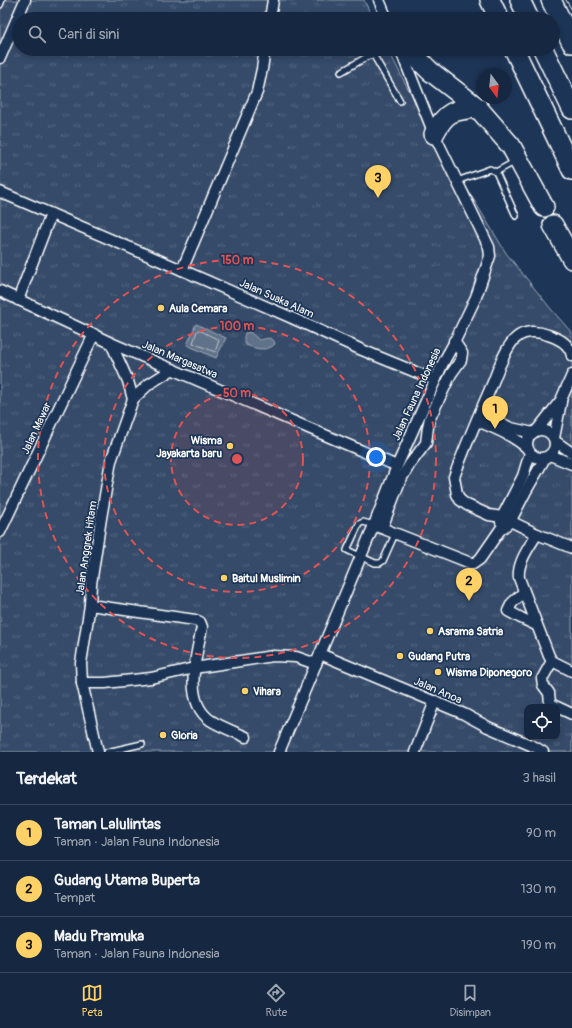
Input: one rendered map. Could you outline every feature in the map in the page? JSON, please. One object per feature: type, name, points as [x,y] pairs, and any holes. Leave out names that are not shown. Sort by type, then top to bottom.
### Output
[{"type":"highway","points":[[490,0],[496,12]]},
{"type":"highway","points":[[520,0],[526,12]]},
{"type":"highway","points":[[551,0],[557,12]]},
{"type":"highway","points":[[560,18],[572,43]]},
{"type":"highway","points":[[415,56],[430,71],[478,108],[511,146],[544,207]]},
{"type":"highway","points":[[517,56],[572,170]]},
{"type":"highway","points":[[547,56],[572,109]]},
{"type":"highway","points":[[434,134],[441,121],[449,114],[461,110],[478,108]]},
{"type":"highway","points":[[553,225],[572,259]]},
{"type":"street","points":[[20,12],[26,0]]},
{"type":"street","points":[[271,12],[273,0]]},
{"type":"street","points":[[379,0],[384,12]]},
{"type":"street","points":[[0,56],[12,30]]},
{"type":"street","points":[[182,270],[257,92],[264,56]]},
{"type":"street","name":"Jalan Fauna Indonesia","points":[[279,752],[361,555],[378,526],[397,466],[435,380],[476,297],[490,256],[489,247],[434,134],[403,56]]},
{"type":"street","name":"Jalan Suaka Alam","points":[[0,192],[292,318],[362,350],[435,380]]},
{"type":"street","points":[[18,300],[51,214]]},
{"type":"street","name":"Jalan Margasatwa","points":[[0,291],[111,343],[397,466]]},
{"type":"street","points":[[572,356],[571,351],[564,343],[541,332],[522,334],[515,338],[508,348],[454,477],[454,486],[457,494],[460,500],[467,505],[489,515],[506,519],[536,534],[572,548]]},
{"type":"street","name":"Jalan Mawar","points":[[0,532],[94,334]]},
{"type":"street","points":[[454,341],[462,353],[461,360],[444,386],[430,418],[426,443],[410,464],[400,481],[378,526],[473,564],[480,559],[548,457],[555,449],[555,439],[561,400],[572,375]]},
{"type":"street","points":[[111,343],[128,381],[133,399]]},
{"type":"street","name":"Jalan Anggrek Hitam","points":[[98,752],[82,684],[81,663],[90,605],[91,584],[111,461],[133,399],[149,384],[173,369]]},
{"type":"street","points":[[506,519],[523,476],[529,451],[527,442],[530,435],[561,400]]},
{"type":"street","points":[[478,417],[511,428],[547,431],[572,453]]},
{"type":"street","points":[[478,417],[508,435],[537,458],[548,457],[572,464]]},
{"type":"street","points":[[536,534],[526,552],[519,570],[519,578],[545,648],[552,661],[572,671]]},
{"type":"street","points":[[524,592],[512,603],[508,611],[536,625]]},
{"type":"street","points":[[90,605],[195,620],[200,622],[202,627],[194,668],[194,692],[202,712],[210,720],[246,737]]},
{"type":"street","name":"Jalan Anoa","points":[[320,654],[464,714],[488,727],[535,747],[543,752]]},
{"type":"street","points":[[82,684],[151,678],[194,668],[273,656],[296,657],[316,664]]},
{"type":"street","points":[[552,661],[543,676],[542,682],[549,693],[550,703],[552,704]]},
{"type":"street","points":[[415,752],[434,701]]},
{"type":"street","points":[[560,708],[572,714]]},
{"type":"lane","points":[[0,5],[2,0]]},
{"type":"lane","points":[[341,72],[368,56]]},
{"type":"lane","points":[[374,56],[400,101]]},
{"type":"lane","points":[[496,172],[518,159]]},
{"type":"lane","points":[[456,181],[490,169],[496,172],[516,216]]},
{"type":"lane","points":[[378,526],[363,522],[359,524],[347,550],[361,555],[375,563],[380,563],[383,561],[395,534]]},
{"type":"lane","points":[[107,752],[142,744]]},
{"type":"green space","points":[[0,0],[364,0],[370,12],[12,12],[12,56],[392,56],[434,134],[506,253],[572,333],[572,752],[0,752]]},
{"type":"water","points":[[196,324],[226,338],[216,358],[187,345]]},
{"type":"water","points":[[250,332],[259,340],[267,338],[273,339],[275,344],[272,347],[265,349],[257,349],[246,345],[244,335],[245,333]]},
{"type":"tram line","points":[[566,0],[572,10]]},
{"type":"place","name":"Madu Pramuka","points":[[378,198]]},
{"type":"place","name":"Aula Cemara","points":[[161,308]]},
{"type":"place","name":"Taman Lalulintas","points":[[495,429]]},
{"type":"place","name":"Wisma Jayakarta baru","points":[[230,446]]},
{"type":"place","name":"Baitul Muslimin","points":[[224,578]]},
{"type":"place","name":"Gudang Utama Buperta","points":[[469,601]]},
{"type":"place","name":"Asrama Satria","points":[[430,631]]},
{"type":"place","name":"Gudang Putra","points":[[400,656]]},
{"type":"place","name":"Wisma Diponegoro","points":[[438,672]]},
{"type":"place","name":"Vihara","points":[[245,691]]},
{"type":"place","name":"Gloria","points":[[163,735]]}]
